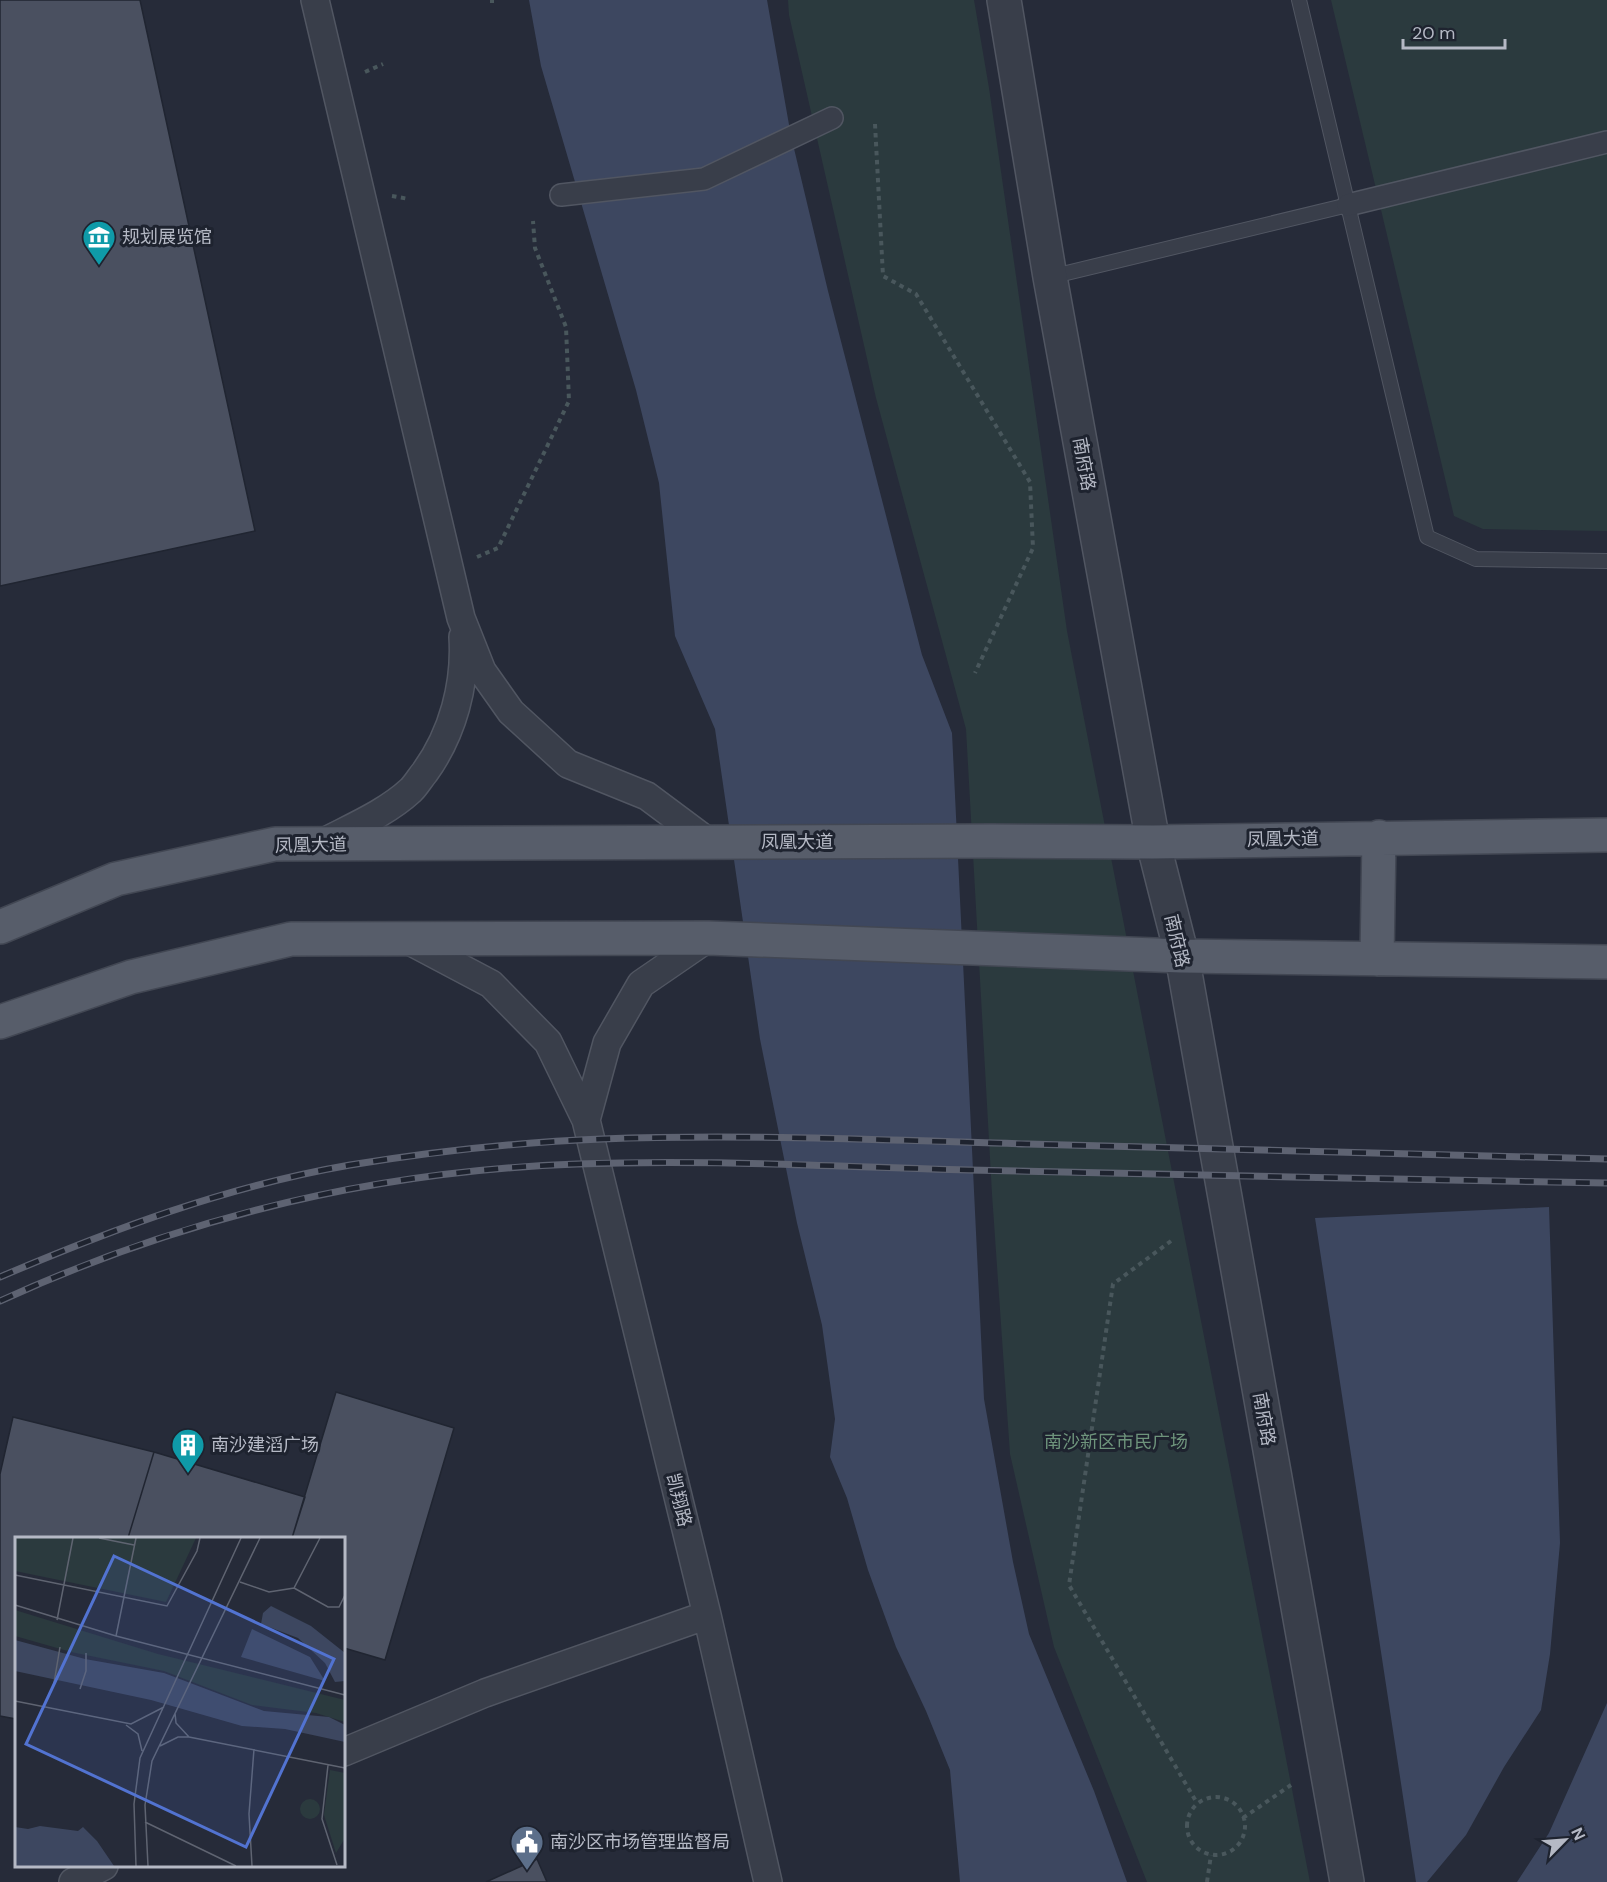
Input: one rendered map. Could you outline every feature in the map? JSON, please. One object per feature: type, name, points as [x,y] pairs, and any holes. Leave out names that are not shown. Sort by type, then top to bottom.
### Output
[{"type":"main road","name":"凤凰大道","points":[[0,927],[116,879],[275,844],[1153,842],[1607,835]]},
{"type":"main road","points":[[1377,959],[1379,837]]},
{"type":"main road","points":[[0,1022],[131,977],[291,939],[708,938],[1182,956],[1607,962]]},
{"type":"street","points":[[315,0],[450,568],[461,618],[464,653],[461,687],[452,720],[439,752],[412,789],[387,808],[320,844]]},
{"type":"street","name":"南府路","points":[[1004,0],[1050,277],[1153,842],[1182,956],[1347,1882]]},
{"type":"street","points":[[561,195],[704,179],[832,118]]},
{"type":"street","points":[[1348,205],[1607,142]]},
{"type":"street","points":[[461,618],[482,671],[512,712],[568,764],[647,796],[710,843]]},
{"type":"street","name":"凯翔路","points":[[405,938],[491,984],[524,1017],[548,1042],[586,1120],[707,1615],[768,1882]]},
{"type":"street","points":[[586,1120],[607,1043],[641,984],[708,938]]},
{"type":"street","points":[[345,1752],[485,1693],[707,1615]]},
{"type":"street","points":[[73,1882],[103,1867]]},
{"type":"lane","points":[[1299,0],[1427,537],[1476,559],[1607,561]]},
{"type":"lane","points":[[1050,277],[1348,205]]},
{"type":"path","points":[[874,124],[883,276],[916,294],[1030,482],[1033,548],[975,673]]},
{"type":"path","points":[[450,568],[498,548],[568,401],[566,327],[535,248],[533,221]]},
{"type":"path","points":[[1171,1241],[1113,1284],[1069,1585],[1197,1803]]},
{"type":"path","points":[[1243,1818],[1291,1785]]},
{"type":"path","points":[[1205,1798],[1224,1798],[1239,1809],[1243,1818],[1245,1827],[1237,1845],[1230,1851],[1211,1855],[1194,1846],[1187,1829],[1191,1810],[1205,1798]]},
{"type":"path","points":[[1207,1882],[1211,1855]]},
{"type":"green space","name":"南沙新区市民广场","points":[[788,0],[974,0],[989,88],[1067,631],[1310,1882],[1147,1882],[1054,1647],[1010,1454],[992,1194],[966,729],[876,398],[789,15]]},
{"type":"green space","points":[[1331,0],[1607,0],[1607,531],[1483,529],[1454,516]]},
{"type":"water","points":[[529,0],[767,0],[791,136],[828,291],[922,655],[952,733],[984,1399],[1013,1562],[1029,1634],[1094,1791],[1127,1882],[960,1882],[950,1770],[896,1647],[868,1570],[847,1498],[830,1457],[835,1419],[822,1325],[797,1223],[760,1039],[715,729],[675,636],[659,483],[636,390],[541,66]]},
{"type":"water","points":[[1549,1207],[1560,1543],[1550,1654],[1541,1710],[1504,1767],[1466,1835],[1427,1882],[1416,1882],[1315,1218]]},
{"type":"water","points":[[1607,1703],[1607,1882],[1517,1882],[1549,1833]]},
{"type":"building","name":"规划展览馆","points":[[0,0],[140,0],[255,531],[0,586]]},
{"type":"building","points":[[336,1392],[454,1428],[385,1660],[345,1648],[345,1537],[292,1537]]},
{"type":"building","points":[[13,1417],[154,1452],[128,1537],[15,1537],[15,1719],[0,1716],[0,1474]]},
{"type":"building","name":"南沙建滔广场","points":[[154,1452],[305,1497],[292,1537],[128,1537]]},
{"type":"building","name":"南沙区市场管理监督局","points":[[537,1859],[547,1882],[486,1882]]},
{"type":"railway","points":[[0,1277],[128,1226],[215,1197],[260,1185],[381,1160],[539,1142],[708,1137],[814,1138],[1607,1159]]},
{"type":"railway","points":[[0,1301],[69,1271],[139,1245],[281,1204],[354,1188],[501,1168],[577,1164],[724,1163],[1607,1183]]},
{"type":"place","name":"规划展览馆","points":[[99,266]]},
{"type":"place","name":"南沙建滔广场","points":[[188,1474]]},
{"type":"place","name":"南沙区市场管理监督局","points":[[527,1871]]}]
